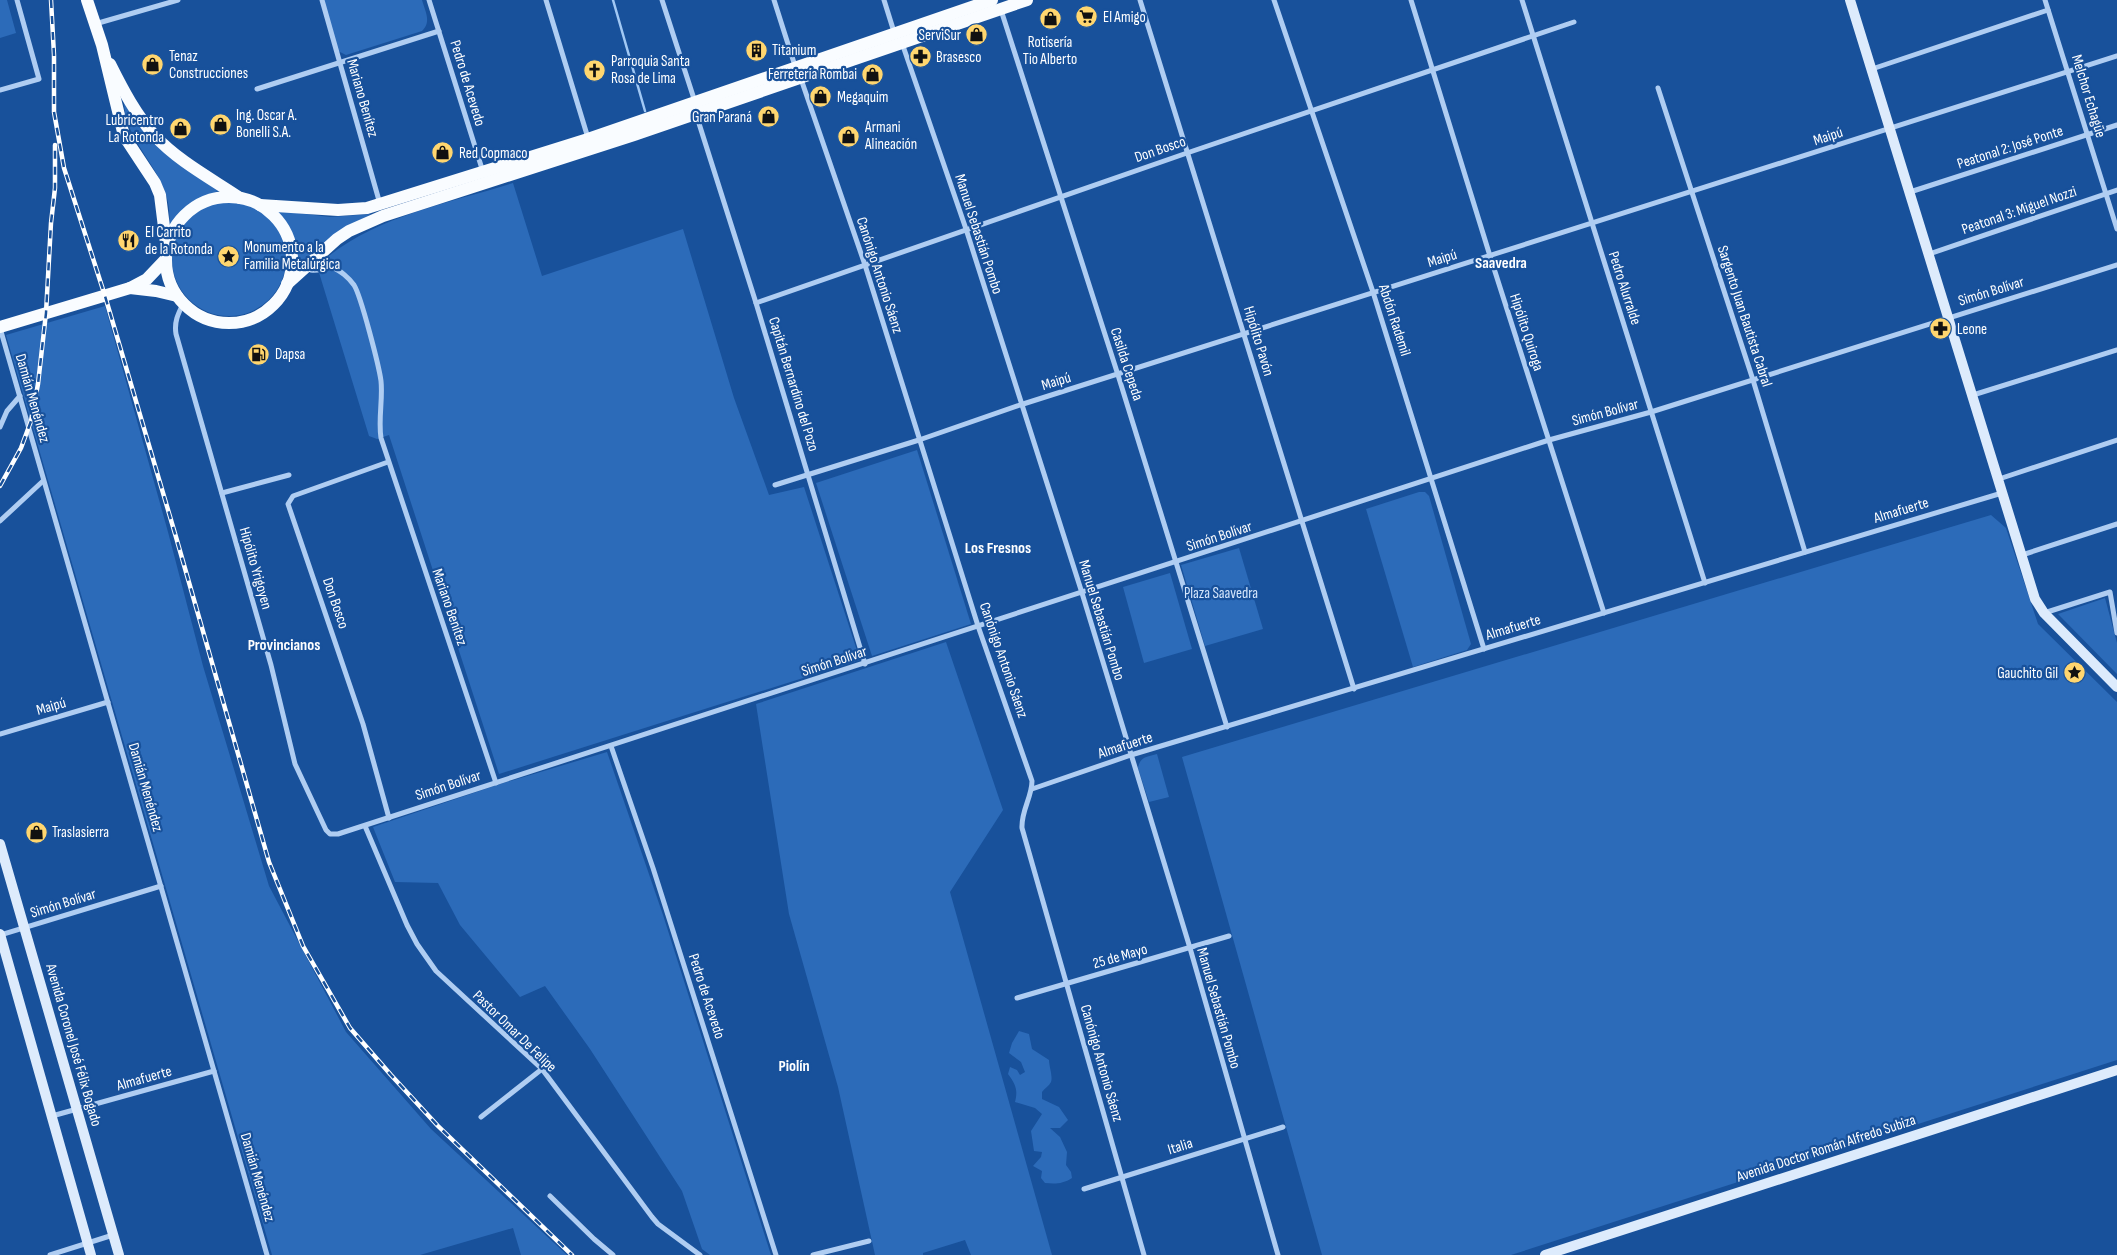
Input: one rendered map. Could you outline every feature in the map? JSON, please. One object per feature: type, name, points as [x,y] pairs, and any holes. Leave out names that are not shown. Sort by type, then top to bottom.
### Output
[{"type":"main road","points":[[88,0],[102,45],[124,136],[155,183],[160,195],[169,278],[180,300]]},
{"type":"main road","points":[[798,74],[894,33],[993,2],[1027,0]]},
{"type":"main road","points":[[1850,0],[2032,590],[2044,613],[2117,687]]},
{"type":"main road","points":[[287,284],[349,231],[383,216],[798,74],[903,43],[993,2]]},
{"type":"main road","points":[[102,45],[125,93],[156,137],[178,156],[240,198],[260,205],[338,210],[360,209],[696,108]]},
{"type":"main road","points":[[0,327],[130,288],[147,278],[166,253],[174,229],[186,214],[202,203],[220,197],[240,198]]},
{"type":"main road","points":[[130,288],[156,291],[180,300],[198,315],[214,321],[232,323],[249,319],[265,311],[278,299],[287,284],[291,269],[291,254],[282,226],[272,214],[260,205]]},
{"type":"main road","name":"Avenida Coronel José Félix Bogado","points":[[0,844],[118,1255]]},
{"type":"main road","points":[[0,935],[90,1255]]},
{"type":"main road","name":"Avenida Doctor Román Alfredo Subiza","points":[[1545,1255],[2117,1070]]},
{"type":"street","points":[[0,90],[39,79],[17,0]]},
{"type":"street","points":[[95,24],[178,0]]},
{"type":"street","name":"Mariano Benítez","points":[[322,0],[380,204]]},
{"type":"street","name":"Pedro de Acevedo","points":[[430,0],[483,173]]},
{"type":"street","points":[[546,0],[588,139]]},
{"type":"street","name":"Capitán Bernardino del Pozo","points":[[662,0],[865,664]]},
{"type":"street","name":"Canónigo Antonio Sáenz","points":[[774,0],[865,265],[978,626],[1032,781],[1032,789],[1022,818],[1022,828],[1144,1255]]},
{"type":"street","name":"Manuel Sebastián Pombo","points":[[884,0],[894,33],[903,43],[966,229],[1020,405],[1082,593],[1190,948],[1243,1139],[1278,1255]]},
{"type":"street","name":"Hipólito Pavón","points":[[1140,0],[1354,688]]},
{"type":"street","name":"Abdón Rademil","points":[[1274,0],[1374,292],[1484,649]]},
{"type":"street","name":"Hipólito Quiroga","points":[[1411,0],[1490,256],[1604,613]]},
{"type":"street","name":"Pedro Alurralde","points":[[1522,0],[1705,582]]},
{"type":"street","name":"Melchor Echagüe","points":[[2045,0],[2117,228]]},
{"type":"street","name":"Casilda Cepeda","points":[[993,2],[1061,197],[1177,562],[1227,727]]},
{"type":"street","points":[[1872,69],[2048,10]]},
{"type":"street","name":"Don Bosco","points":[[756,303],[1187,153],[1574,22]]},
{"type":"street","points":[[258,89],[439,32]]},
{"type":"street","name":"Maipú","points":[[775,485],[919,440],[1020,405],[2117,56]]},
{"type":"street","name":"Sargento Juan Bautista Cabral","points":[[1658,88],[1753,380],[1805,552]]},
{"type":"street","name":"Peatonal 2: José Ponte","points":[[1910,192],[2117,125]]},
{"type":"street","name":"Peatonal 3: Miguel Nozzi","points":[[1929,254],[2117,190]]},
{"type":"street","name":"Mariano Benítez","points":[[308,265],[311,270],[317,272],[326,268],[334,268],[347,278],[355,288],[381,380],[379,424],[381,438],[496,783]]},
{"type":"street","name":"Simón Bolívar","points":[[330,834],[338,834],[365,826],[1549,440],[1652,412],[2117,265]]},
{"type":"street","name":"Hipólito Yrigoyen","points":[[180,300],[175,327],[271,665],[295,764],[326,830],[330,834]]},
{"type":"street","name":"Damián Menéndez","points":[[0,327],[267,1255]]},
{"type":"street","points":[[1973,395],[2117,350]]},
{"type":"street","points":[[0,427],[7,411],[20,396]]},
{"type":"street","points":[[1999,479],[2117,440]]},
{"type":"street","name":"Don Bosco","points":[[388,462],[293,496],[288,504],[363,724],[389,818]]},
{"type":"street","points":[[222,493],[289,475]]},
{"type":"street","points":[[0,521],[44,481]]},
{"type":"street","name":"Almafuerte","points":[[1032,789],[1130,755],[2003,493]]},
{"type":"street","points":[[2022,555],[2117,524]]},
{"type":"street","points":[[2044,613],[2110,592],[2117,634]]},
{"type":"street","name":"Maipú","points":[[0,734],[108,702]]},
{"type":"street","name":"Pedro de Acevedo","points":[[611,746],[653,868],[776,1255]]},
{"type":"street","name":"Pastor Omar De Felipe","points":[[365,826],[407,925],[417,944],[436,971],[542,1070],[652,1217],[658,1224],[700,1255]]},
{"type":"street","name":"Simón Bolívar","points":[[0,935],[161,886]]},
{"type":"street","name":"25 de Mayo","points":[[1017,998],[1230,936]]},
{"type":"street","points":[[480,1117],[542,1070]]},
{"type":"street","name":"Almafuerte","points":[[51,1116],[214,1071]]},
{"type":"street","name":"Italia","points":[[1084,1189],[1283,1127]]},
{"type":"street","points":[[550,1196],[594,1240],[613,1255]]},
{"type":"street","points":[[50,1255],[113,1235]]},
{"type":"street","points":[[813,1255],[868,1241]]},
{"type":"green space","points":[[0,0],[7,0],[16,33],[0,38]]},
{"type":"green space","points":[[323,0],[422,0],[427,16],[427,24],[422,31],[346,55],[338,51]]},
{"type":"green space","points":[[124,101],[144,131],[155,142],[177,161],[220,190],[191,206],[180,216],[169,231],[168,202],[165,192],[129,126],[125,114]]},
{"type":"green space","points":[[513,183],[542,276],[683,229],[734,398],[769,495],[804,487],[860,660],[499,774],[389,435],[377,439],[369,436],[317,266],[338,249],[361,235],[385,224],[410,214]]},
{"type":"green space","points":[[229,202],[251,206],[261,211],[277,227],[282,237],[286,259],[282,281],[277,291],[261,307],[251,312],[229,316],[207,312],[197,307],[181,291],[176,281],[172,259],[176,237],[181,227],[197,211],[207,206]]},
{"type":"green space","points":[[273,210],[330,217],[371,214],[346,228],[297,268],[295,252],[290,237],[283,223]]},
{"type":"green space","points":[[105,306],[203,666],[269,886],[346,1032],[431,1129],[567,1255],[521,1255],[513,1228],[420,1255],[272,1255],[6,335]]},
{"type":"green space","points":[[917,450],[971,624],[872,656],[816,483]]},
{"type":"green space","points":[[1419,492],[1425,492],[1429,496],[1471,644],[1467,650],[1413,667],[1366,509]]},
{"type":"green space","points":[[1991,515],[2006,528],[2038,624],[2117,702],[2117,1060],[1511,1255],[1322,1255],[1182,757]]},
{"type":"green space","name":"Plaza Saavedra","points":[[1239,548],[1263,629],[1205,646],[1181,565]]},
{"type":"green space","points":[[1170,573],[1192,649],[1144,663],[1123,587]]},
{"type":"green space","points":[[2105,598],[2117,643],[2117,674],[2058,614]]},
{"type":"green space","points":[[946,642],[1003,810],[950,892],[1052,1255],[971,1255],[965,1240],[923,1253],[923,1255],[875,1255],[838,1087],[789,914],[756,704]]},
{"type":"green space","points":[[607,752],[663,915],[771,1255],[710,1255],[702,1249],[682,1191],[590,1049],[545,986],[520,997],[460,925],[438,883],[395,882],[373,827],[497,785]]},
{"type":"green space","points":[[1157,754],[1169,797],[1149,802],[1138,768],[1143,759]]},
{"type":"green space","points":[[1019,1031],[1029,1034],[1032,1049],[1049,1060],[1051,1082],[1042,1092],[1042,1099],[1059,1107],[1068,1120],[1060,1128],[1050,1128],[1060,1137],[1067,1152],[1066,1165],[1071,1172],[1072,1178],[1069,1180],[1045,1183],[1041,1178],[1042,1171],[1033,1166],[1041,1157],[1042,1152],[1034,1151],[1031,1131],[1042,1114],[1035,1108],[1015,1102],[1016,1088],[1008,1074],[1010,1067],[1017,1070],[1020,1075],[1025,1072],[1021,1062],[1009,1053]]},
{"type":"waterway","points":[[613,0],[645,111]]},
{"type":"railway","points":[[51,0],[54,55],[54,112],[64,168],[105,296],[269,862],[303,946],[350,1028],[438,1126],[572,1255]]},
{"type":"railway","points":[[0,486],[21,448],[31,421],[38,384],[46,313],[55,188],[55,145]]},
{"type":"place","name":"El Amigo","points":[[1087,17]]},
{"type":"place","name":"Rotisería Tio Alberto","points":[[1050,19]]},
{"type":"place","name":"ServiSur","points":[[977,35]]},
{"type":"place","name":"Titanium","points":[[756,50]]},
{"type":"place","name":"Brasesco","points":[[920,57]]},
{"type":"place","name":"Tenaz Construcciones","points":[[153,65]]},
{"type":"place","name":"Parroquia Santa Rosa de Lima","points":[[595,70]]},
{"type":"place","name":"Ferretería Rombai","points":[[873,74]]},
{"type":"place","name":"Megaquim","points":[[821,97]]},
{"type":"place","name":"Gran Paraná","points":[[768,117]]},
{"type":"place","name":"Ing. Oscar A. Bonelli S.A.","points":[[220,124]]},
{"type":"place","name":"Lubricentro La Rotonda","points":[[180,129]]},
{"type":"place","name":"Armani Alineación","points":[[849,136]]},
{"type":"place","name":"Red Copmaco","points":[[443,153]]},
{"type":"place","name":"El Carrito de la Rotonda","points":[[129,241]]},
{"type":"place","name":"Monumento a la Familia Metalúrgica","points":[[228,256]]},
{"type":"place","name":"Leone","points":[[1941,329]]},
{"type":"place","name":"Dapsa","points":[[259,354]]},
{"type":"place","name":"Gauchito Gil","points":[[2074,673]]},
{"type":"place","name":"Traslasierra","points":[[36,832]]},
{"type":"district","name":"Saavedra","points":[[1501,262]]},
{"type":"district","name":"Los Fresnos","points":[[998,547]]},
{"type":"district","name":"Provincianos","points":[[284,644]]},
{"type":"district","name":"Piolín","points":[[794,1065]]}]
